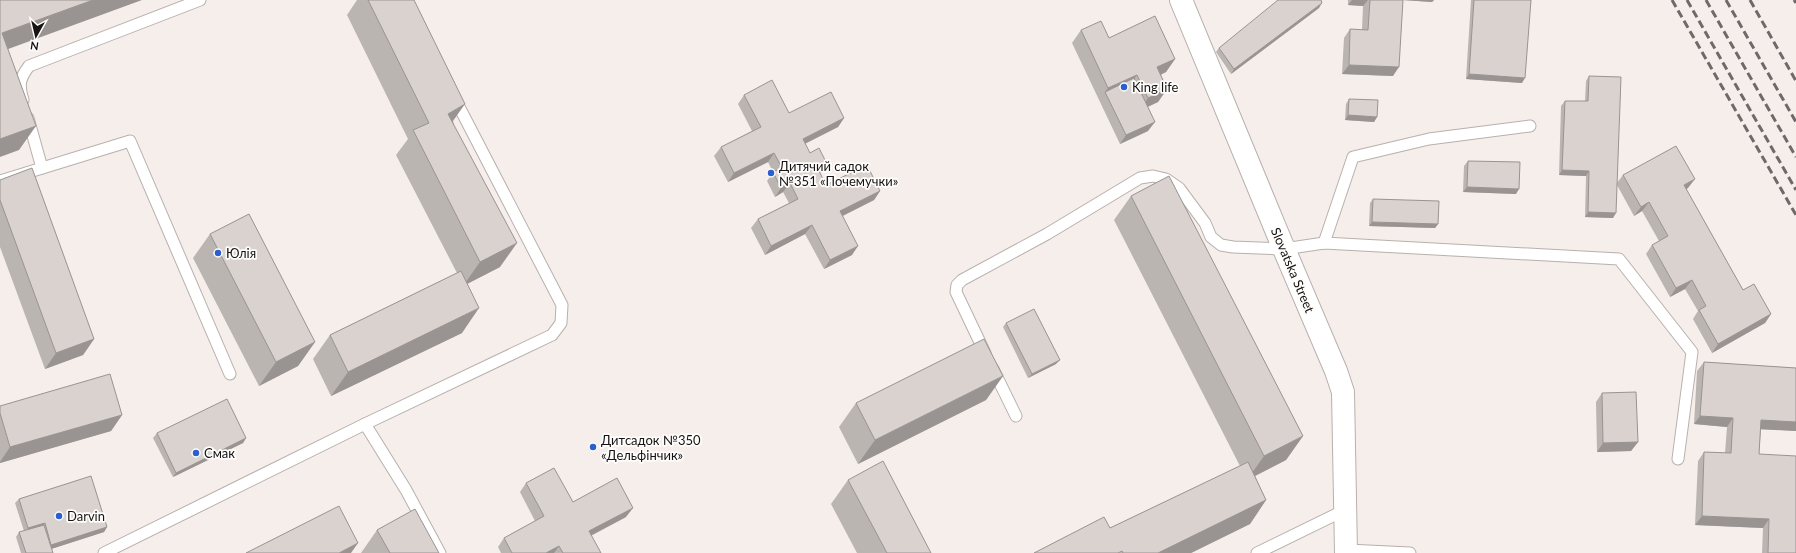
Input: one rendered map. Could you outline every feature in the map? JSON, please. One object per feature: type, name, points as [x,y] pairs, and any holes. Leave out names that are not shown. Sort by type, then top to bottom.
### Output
[{"type":"street","name":"Slovatska Street","points":[[1181,0],[1336,371],[1343,392],[1346,551]]},
{"type":"lane","points":[[42,168],[20,92],[21,77],[29,66],[200,0]]},
{"type":"lane","points":[[104,553],[365,424],[552,334],[561,323],[562,306],[450,90]]},
{"type":"lane","points":[[1324,243],[1353,157],[1429,139],[1530,126]]},
{"type":"lane","points":[[0,181],[130,141],[230,374]]},
{"type":"lane","points":[[1016,416],[956,292],[957,285],[962,280],[1047,234],[1140,178],[1153,176],[1166,179],[1179,188],[1205,223],[1211,237],[1221,245],[1233,247],[1284,249],[1324,243],[1619,259],[1692,352],[1678,459]]},
{"type":"lane","points":[[365,424],[406,490],[440,553]]},
{"type":"lane","points":[[1257,553],[1346,510]]},
{"type":"lane","points":[[1346,551],[1410,553]]},
{"type":"building","points":[[0,0],[93,0],[2,33],[36,126],[0,139]]},
{"type":"building","points":[[368,0],[414,0],[465,104],[448,114],[517,243],[480,262],[413,130],[429,123]]},
{"type":"building","points":[[1278,0],[1321,0],[1322,3],[1234,69],[1219,48]]},
{"type":"building","points":[[1370,0],[1403,0],[1399,67],[1349,65],[1350,29],[1368,30]]},
{"type":"building","points":[[1474,0],[1531,0],[1525,78],[1469,74]]},
{"type":"building","points":[[1155,16],[1175,59],[1157,67],[1167,89],[1148,98],[1137,75],[1108,88],[1081,30],[1101,21],[1109,38]]},
{"type":"building","points":[[1589,76],[1621,77],[1616,213],[1588,212],[1589,171],[1562,170],[1565,101],[1588,101]]},
{"type":"building","points":[[1134,78],[1155,122],[1126,135],[1105,92]]},
{"type":"building","points":[[772,80],[789,113],[831,92],[844,118],[803,139],[810,153],[819,148],[827,164],[818,169],[826,185],[867,165],[880,191],[840,211],[858,246],[830,260],[812,225],[771,246],[758,219],[798,199],[790,183],[781,188],[773,172],[782,168],[774,153],[734,173],[721,147],[761,127],[744,95]]},
{"type":"building","points":[[1349,99],[1378,100],[1377,117],[1348,115]]},
{"type":"building","points":[[1676,146],[1695,179],[1684,185],[1743,290],[1754,284],[1771,314],[1718,344],[1699,310],[1706,306],[1692,280],[1676,288],[1652,245],[1668,236],[1649,202],[1641,207],[1623,175]]},
{"type":"building","points":[[1468,161],[1520,162],[1519,189],[1467,187]]},
{"type":"building","points":[[32,168],[94,339],[56,353],[0,200],[0,180]]},
{"type":"building","points":[[1169,176],[1303,436],[1264,456],[1131,196]]},
{"type":"building","points":[[1373,199],[1439,201],[1438,224],[1372,222]]},
{"type":"building","points":[[249,214],[315,342],[276,362],[210,234]]},
{"type":"building","points":[[461,271],[479,308],[348,372],[330,335]]},
{"type":"building","points":[[1034,309],[1060,360],[1032,374],[1006,323]]},
{"type":"building","points":[[984,339],[1003,376],[875,440],[856,403]]},
{"type":"building","points":[[1704,362],[1796,368],[1796,422],[1761,420],[1759,454],[1796,456],[1796,553],[1768,553],[1769,519],[1702,516],[1704,452],[1731,453],[1733,418],[1700,416]]},
{"type":"building","points":[[110,374],[122,415],[10,447],[0,413],[0,406]]},
{"type":"building","points":[[1636,392],[1638,442],[1603,443],[1602,393]]},
{"type":"building","points":[[227,399],[246,438],[176,473],[157,433]]},
{"type":"building","points":[[883,461],[931,553],[887,553],[848,480]]},
{"type":"building","points":[[1248,462],[1266,500],[1158,553],[1123,553],[1122,551],[1118,553],[1034,553],[1104,517],[1110,528]]},
{"type":"building","points":[[554,468],[573,502],[617,478],[633,508],[589,531],[601,553],[563,553],[559,546],[546,553],[512,553],[504,538],[544,516],[526,483]]},
{"type":"building","name":"Darvin","points":[[91,476],[107,527],[51,545],[45,523],[28,528],[19,499]]},
{"type":"building","points":[[339,506],[358,543],[339,553],[246,553]]},
{"type":"building","points":[[415,509],[439,553],[390,553],[377,530]]},
{"type":"building","points":[[44,525],[53,553],[26,553],[19,532]]},
{"type":"railway","points":[[1672,0],[1796,215]]},
{"type":"railway","points":[[1687,0],[1796,190]]},
{"type":"railway","points":[[1706,0],[1796,157]]},
{"type":"railway","points":[[1726,0],[1796,122]]},
{"type":"railway","points":[[1750,0],[1796,81]]},
{"type":"place","name":"King life","points":[[1124,87]]},
{"type":"place","name":"Дитячий садок №351 «Почемучки»","points":[[771,173]]},
{"type":"place","name":"Юлія","points":[[218,253]]},
{"type":"place","name":"Дитсадок №350 «Дельфінчик»","points":[[593,447]]},
{"type":"place","name":"Смак","points":[[196,453]]},
{"type":"place","name":"Darvin","points":[[59,516]]}]
